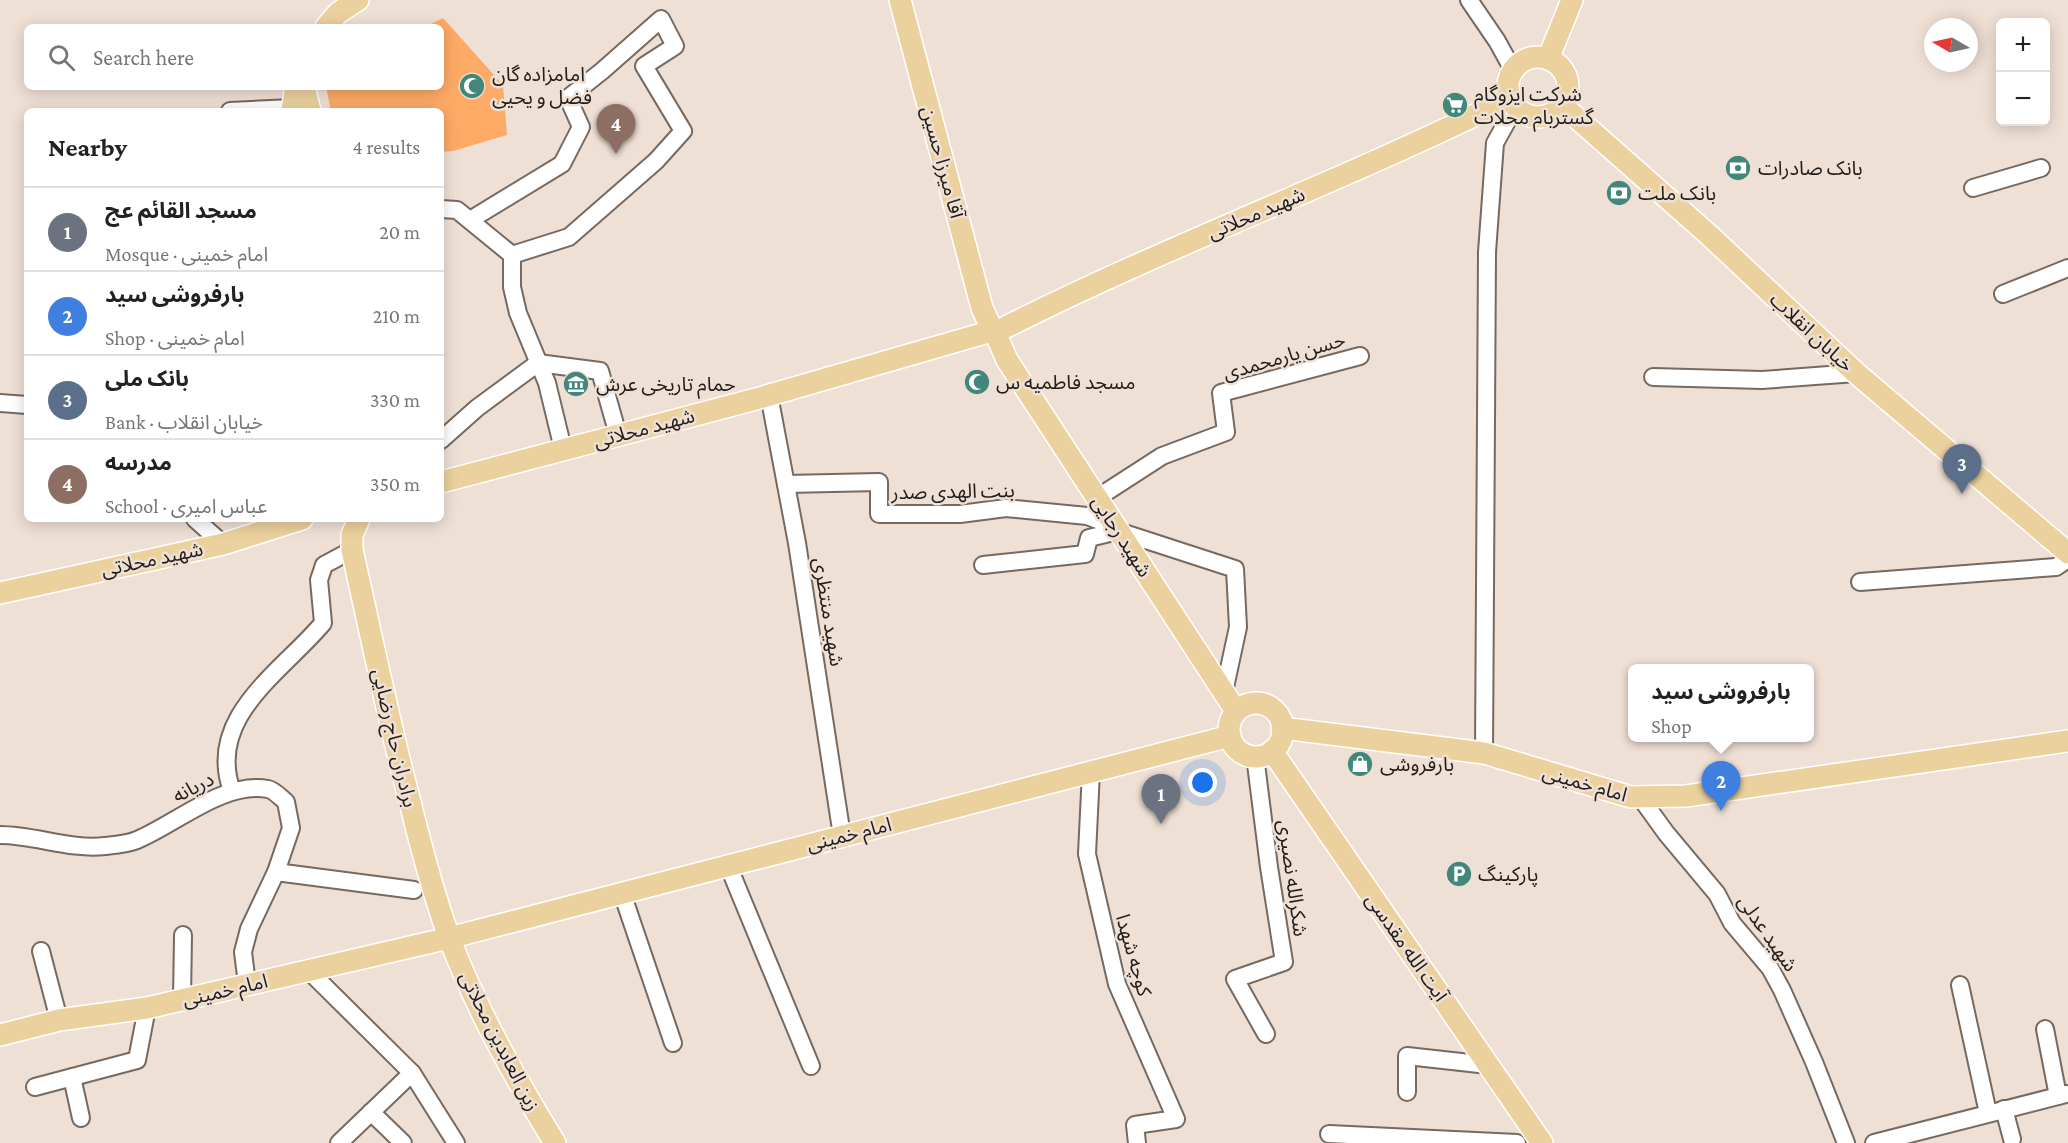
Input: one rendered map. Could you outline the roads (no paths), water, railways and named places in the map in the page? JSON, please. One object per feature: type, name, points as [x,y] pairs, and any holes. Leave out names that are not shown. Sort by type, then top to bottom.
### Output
[{"type":"main road","points":[[329,24],[338,13],[358,0]]},
{"type":"main road","name":"آقا میرزا حسین","points":[[900,0],[981,308],[1007,360]]},
{"type":"main road","points":[[1548,59],[1572,0]]},
{"type":"main road","points":[[1529,58],[1548,59],[1557,64],[1566,79],[1566,97],[1555,111],[1539,117],[1522,113],[1513,102],[1508,88],[1513,70],[1529,58]]},
{"type":"main road","name":"شهید محلاتی","points":[[444,481],[769,395],[993,331],[1078,291],[1513,102]]},
{"type":"main road","name":"خیابان انقلاب","points":[[1562,105],[1709,235],[1856,373],[2068,553]]},
{"type":"main road","name":"شهید رجایی","points":[[1007,360],[1236,711]]},
{"type":"main road","name":"شهید محلاتی","points":[[0,593],[223,544],[293,522]]},
{"type":"main road","name":"برادران حاج رضایی","points":[[351,531],[404,779],[424,856],[459,935]]},
{"type":"main road","points":[[1252,703],[1261,703],[1276,712],[1282,728],[1278,745],[1263,754],[1246,755],[1239,750],[1230,736],[1231,718],[1236,711],[1252,703]]},
{"type":"main road","name":"امام خمینی","points":[[1282,728],[1484,753],[1631,797],[1686,796],[2068,741]]},
{"type":"main road","name":"امام خمینی","points":[[0,1035],[59,1020],[147,1008],[459,935],[1230,736]]},
{"type":"main road","name":"آیت الله مقدسی","points":[[1263,754],[1542,1143]]},
{"type":"main road","name":"زین العابدین محلاتی","points":[[459,935],[480,1010],[555,1143]]},
{"type":"street","points":[[1469,0],[1497,40],[1513,70]]},
{"type":"street","points":[[470,220],[562,164],[580,128],[568,98],[661,19],[675,46],[644,66],[683,131],[656,161],[569,237],[512,255]]},
{"type":"street","points":[[1484,753],[1487,252],[1495,143],[1513,102]]},
{"type":"street","points":[[259,108],[298,104]]},
{"type":"street","points":[[1973,189],[2041,168]]},
{"type":"street","points":[[444,208],[457,210],[512,255]]},
{"type":"street","points":[[512,255],[512,287],[518,313],[547,383],[563,449]]},
{"type":"street","points":[[2003,294],[2068,268]]},
{"type":"street","name":"حسن یارمحمدی","points":[[1097,498],[1162,456],[1226,432],[1221,393],[1360,356]]},
{"type":"street","points":[[444,437],[477,408],[538,363],[600,371],[618,435]]},
{"type":"street","points":[[1653,377],[1762,380],[1856,373]]},
{"type":"street","name":"شهید منتظری","points":[[769,395],[797,543],[842,836]]},
{"type":"street","points":[[0,403],[24,405]]},
{"type":"street","name":"بنت الهدی صدر","points":[[786,484],[879,482],[879,514],[960,514],[1006,508],[1087,516],[1117,529]]},
{"type":"street","points":[[198,522],[223,544]]},
{"type":"street","points":[[983,565],[1085,554],[1089,538],[1117,529],[1235,569],[1238,627],[1224,692]]},
{"type":"street","points":[[232,790],[228,779],[227,752],[236,720],[251,697],[323,623],[319,580],[324,565],[351,531]]},
{"type":"street","points":[[1860,582],[2056,567],[2068,559]]},
{"type":"street","name":"شکرالله نصیری","points":[[1263,754],[1269,867],[1284,962],[1235,978],[1266,1034]]},
{"type":"street","name":"کوچه شهدا","points":[[1091,771],[1087,854],[1117,984],[1176,1119],[1135,1125],[1137,1143]]},
{"type":"street","name":"دریانه","points":[[0,835],[19,835],[68,845],[104,847],[135,842],[232,790],[269,789],[286,802],[291,828],[276,872],[249,929],[243,952],[247,984]]},
{"type":"street","name":"شهید عدلی","points":[[1640,797],[1666,833],[1717,894],[1732,923],[1770,968],[1816,1067],[1846,1143]]},
{"type":"street","points":[[728,865],[811,1066]]},
{"type":"street","points":[[276,872],[414,890]]},
{"type":"street","points":[[622,893],[673,1043]]},
{"type":"street","points":[[182,1000],[183,936]]},
{"type":"street","points":[[41,951],[59,1020]]},
{"type":"street","points":[[308,970],[412,1073],[456,1143]]},
{"type":"street","points":[[1960,985],[1996,1111],[2012,1139]]},
{"type":"street","points":[[35,1086],[137,1060],[147,1008]]},
{"type":"street","points":[[1874,1143],[2062,1095],[2045,1029]]},
{"type":"street","points":[[1407,1092],[1407,1056],[1488,1065]]},
{"type":"street","points":[[339,1143],[412,1073]]},
{"type":"street","points":[[72,1077],[81,1118]]},
{"type":"street","points":[[372,1112],[403,1143]]},
{"type":"street","points":[[1329,1134],[1517,1143]]},
{"type":"place","name":"امامزاده گان فضل و یحیی","points":[[472,86]]},
{"type":"place","name":"شرکت ایزوگام گستربام محلات","points":[[1455,105]]},
{"type":"place","name":"مدرسه","points":[[616,154]]},
{"type":"place","name":"بانک صادرات","points":[[1738,168]]},
{"type":"place","name":"بانک ملت","points":[[1619,193]]},
{"type":"place","name":"مسجد فاطمیه س","points":[[977,382]]},
{"type":"place","name":"حمام تاریخی عرش","points":[[576,384]]},
{"type":"place","name":"بانک ملی","points":[[1962,494]]},
{"type":"place","name":"بارفروشی","points":[[1360,764]]},
{"type":"place","name":"بارفروشی سید","points":[[1721,811]]},
{"type":"place","name":"مسجد القائم عج","points":[[1161,824]]},
{"type":"place","name":"پارکینگ","points":[[1459,874]]}]
